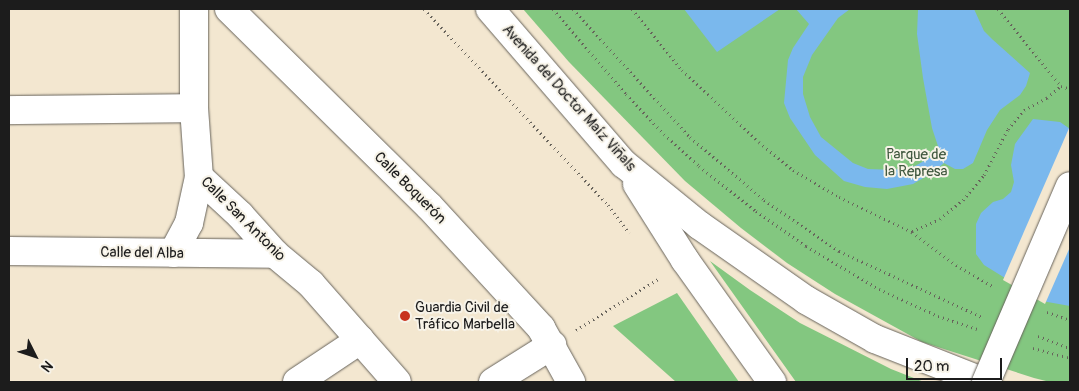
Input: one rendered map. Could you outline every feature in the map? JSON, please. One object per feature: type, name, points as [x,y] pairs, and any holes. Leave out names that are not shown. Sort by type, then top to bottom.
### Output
[{"type":"street","name":"Calle San Antonio","points":[[173,253],[189,223],[199,177],[194,108],[194,9]]},
{"type":"street","name":"Calle Boquerón","points":[[229,9],[429,206],[541,328],[571,382]]},
{"type":"street","name":"Avenida del Doctor Maíz Viñals","points":[[490,9],[624,164],[699,225],[806,300],[875,339],[985,382]]},
{"type":"street","points":[[9,110],[194,108]]},
{"type":"street","points":[[624,164],[685,260],[772,382]]},
{"type":"street","name":"Calle San Antonio","points":[[199,177],[240,214],[275,254],[311,284],[397,382]]},
{"type":"street","points":[[985,382],[1070,186]]},
{"type":"street","name":"Calle del Alba","points":[[9,251],[275,254]]},
{"type":"street","points":[[297,382],[360,340]]},
{"type":"street","points":[[493,382],[552,345]]},
{"type":"path","points":[[424,9],[608,206],[630,234]]},
{"type":"path","points":[[553,9],[626,94],[664,134],[699,166],[756,211],[806,246],[880,289],[938,316],[982,331]]},
{"type":"path","points":[[573,9],[690,137],[764,200],[839,251],[926,291]]},
{"type":"path","points":[[632,9],[682,70],[759,142],[793,170],[839,197],[912,232],[956,266],[1004,291]]},
{"type":"path","points":[[998,9],[1061,86],[1070,89]]},
{"type":"path","points":[[912,232],[940,219],[963,200],[984,175],[1008,130],[1024,110],[1047,98],[1061,86]]},
{"type":"path","points":[[552,345],[685,260]]},
{"type":"path","points":[[1039,308],[1070,320]]},
{"type":"path","points":[[1026,346],[1070,358]]},
{"type":"green space","name":"Parque de la Represa","points":[[523,9],[1070,9],[1070,382],[1050,382],[1034,378],[922,342],[835,294],[787,263],[741,228],[685,181],[569,62]]},
{"type":"green space","points":[[710,261],[800,323],[891,369],[924,382],[796,382]]},
{"type":"green space","points":[[677,293],[739,382],[676,382],[613,326]]},
{"type":"water","points":[[684,9],[780,9],[717,52]]},
{"type":"water","points":[[796,9],[850,9],[838,18],[812,55],[803,77],[803,94],[810,117],[821,137],[853,163],[868,169],[894,170],[915,166],[940,152],[932,128],[923,78],[917,34],[918,10],[916,9],[974,9],[984,31],[1030,73],[1026,86],[1020,95],[1000,110],[987,130],[973,163],[963,169],[955,169],[944,163],[932,173],[913,184],[887,189],[865,187],[844,181],[815,155],[790,118],[784,103],[788,60],[793,48],[809,24]]},
{"type":"water","points":[[1033,119],[1060,122],[1070,129],[1070,306],[1042,301],[984,265],[976,254],[976,224],[981,213],[993,202],[1003,199],[1011,192],[1014,182],[1011,165],[1015,144]]},
{"type":"pier","points":[[1070,126],[1070,247],[1045,304],[1003,280]]},
{"type":"place","name":"Guardia Civil de Tráfico Marbella","points":[[405,316]]}]
